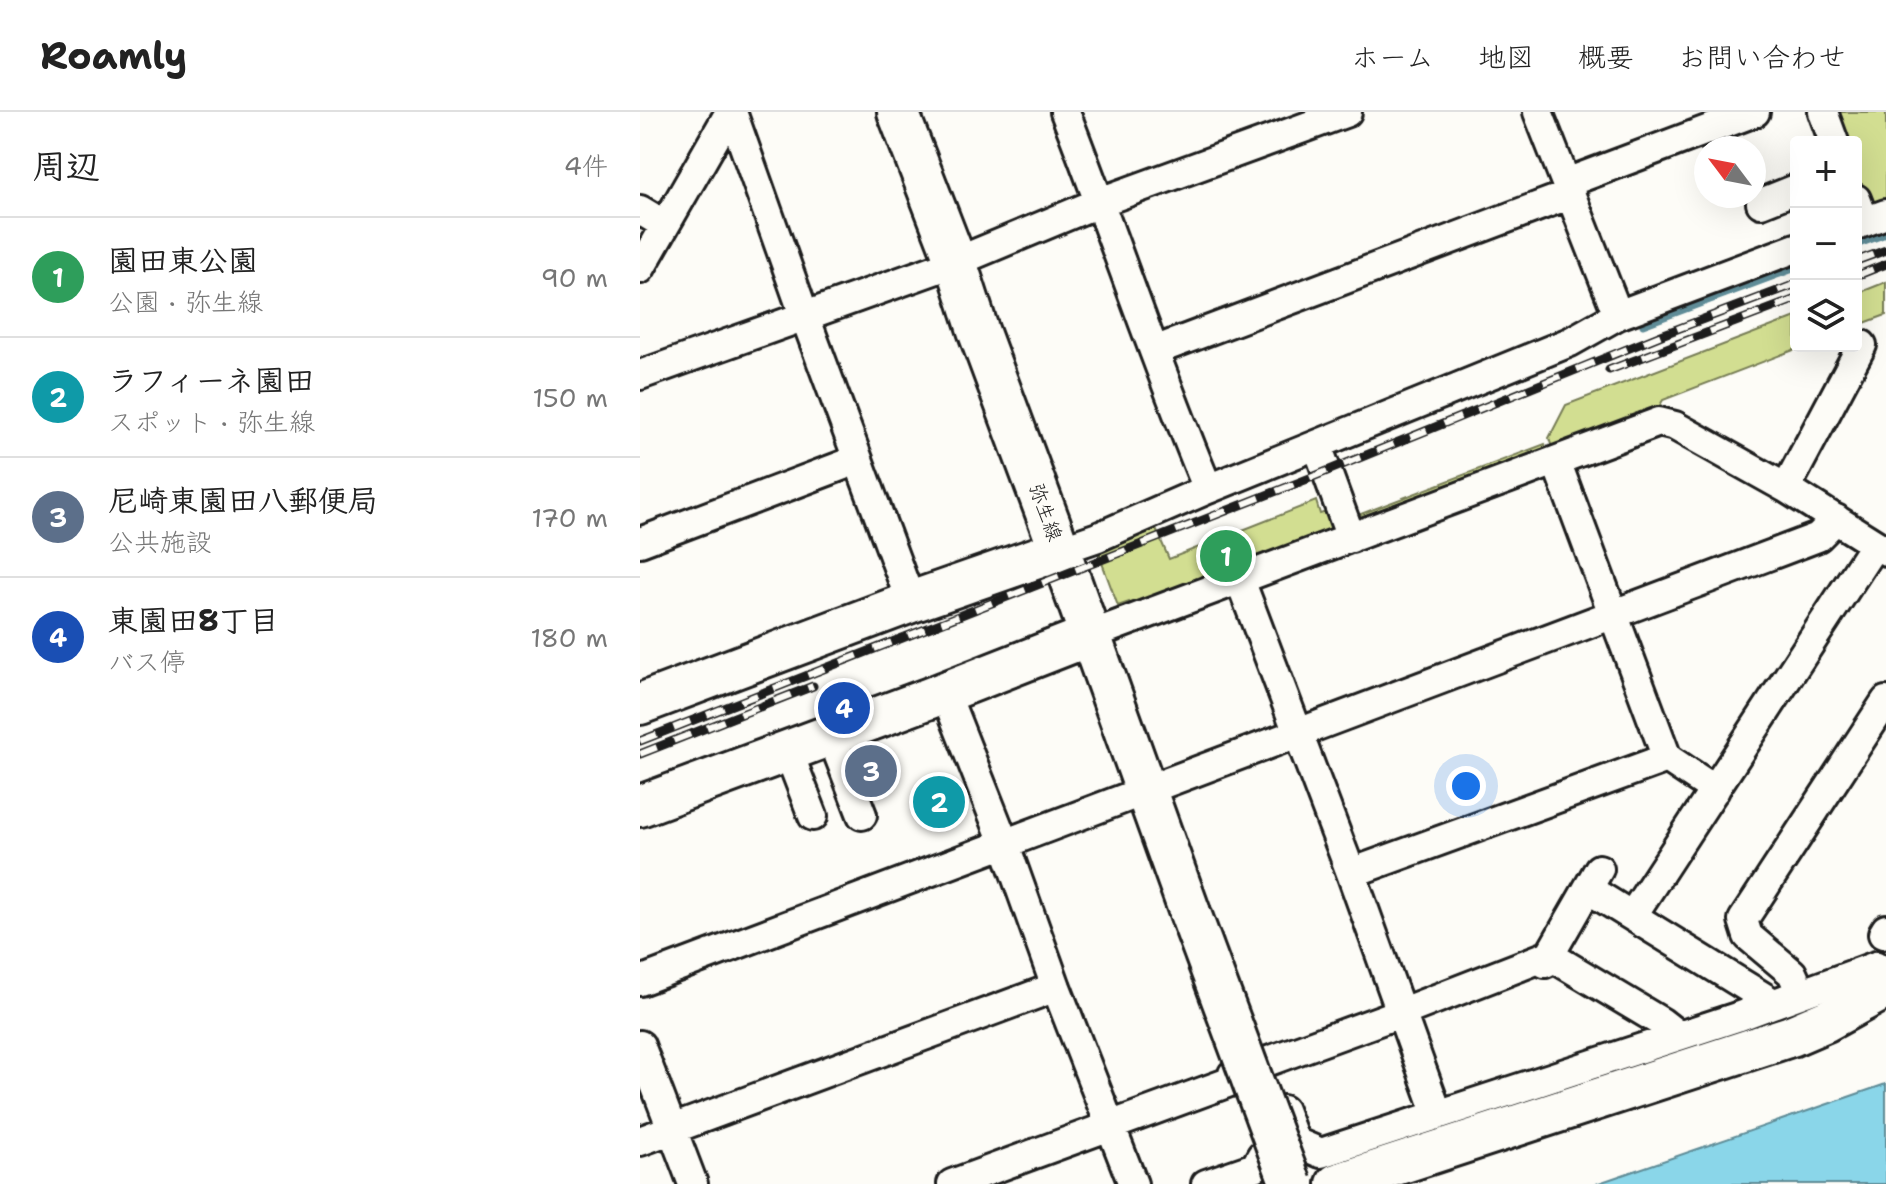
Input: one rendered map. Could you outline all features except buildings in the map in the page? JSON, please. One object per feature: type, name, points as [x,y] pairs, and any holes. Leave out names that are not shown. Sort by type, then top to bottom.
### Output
[{"type":"street","points":[[640,269],[731,112]]},
{"type":"street","points":[[731,112],[911,602]]},
{"type":"street","name":"弥生線","points":[[898,112],[956,262],[1170,860],[1291,1184]]},
{"type":"street","points":[[1065,112],[1208,489]]},
{"type":"street","points":[[640,375],[956,262],[1100,202],[1347,112]]},
{"type":"street","points":[[1538,112],[1618,315]]},
{"type":"street","points":[[1154,351],[1755,112]]},
{"type":"street","points":[[1823,112],[1832,136]]},
{"type":"street","points":[[1766,201],[1790,191]]},
{"type":"street","points":[[640,210],[665,225]]},
{"type":"street","points":[[640,704],[911,602],[1098,537],[1570,342],[1618,315],[1790,250]]},
{"type":"street","points":[[1786,488],[1858,352]]},
{"type":"street","points":[[640,806],[1659,422],[1666,422],[1786,488],[1880,547],[1632,916]]},
{"type":"street","points":[[1317,445],[1351,538]]},
{"type":"street","points":[[640,542],[857,460]]},
{"type":"street","points":[[1556,461],[1667,758],[1715,790]]},
{"type":"street","points":[[640,981],[1818,537],[1836,519]]},
{"type":"street","points":[[1240,580],[1351,873],[1438,1115]]},
{"type":"street","points":[[945,693],[1133,1184]]},
{"type":"street","points":[[1801,993],[1792,973],[1748,936],[1743,920],[1886,701]]},
{"type":"street","points":[[831,735],[862,815]]},
{"type":"street","points":[[788,751],[813,816]]},
{"type":"street","points":[[1351,873],[1667,758]]},
{"type":"street","points":[[1170,860],[1208,918],[1295,1142]]},
{"type":"street","points":[[1170,860],[1179,938],[1274,1184]]},
{"type":"street","points":[[952,1184],[1265,1063],[1547,959],[1594,879],[1632,916],[1773,1003]]},
{"type":"street","points":[[1547,959],[1661,1022],[1679,1036]]},
{"type":"street","points":[[1206,1184],[1255,1167],[1262,1155],[1295,1142],[1321,1153],[1679,1036],[1876,966],[1886,977]]},
{"type":"street","points":[[640,1141],[1056,987]]},
{"type":"street","points":[[1337,1184],[1791,1036],[1886,988]]},
{"type":"street","points":[[640,1045],[693,1184]]},
{"type":"green space","points":[[1832,112],[1886,112],[1886,200],[1874,204],[1862,189],[1862,136],[1842,136]]},
{"type":"green space","points":[[1886,282],[1886,315],[1862,324],[1862,292]]},
{"type":"green space","points":[[1790,319],[1790,351],[1663,400],[1656,412],[1553,451],[1549,438],[1566,405]]},
{"type":"green space","points":[[1545,444],[1548,453],[1362,525],[1358,515]]},
{"type":"green space","points":[[1316,501],[1320,514],[1333,510],[1341,531],[1132,610],[1129,602],[1118,606],[1098,552],[1156,529],[1169,559]]},
{"type":"water","points":[[1886,1084],[1886,1184],[1596,1184]]},
{"type":"waterway","points":[[1862,243],[1886,234]]},
{"type":"waterway","points":[[1643,325],[1790,270]]},
{"type":"railway","points":[[1862,259],[1886,250]]},
{"type":"railway","points":[[1862,274],[1886,264]]},
{"type":"railway","points":[[640,741],[1790,286]]},
{"type":"railway","points":[[1609,370],[1790,301]]},
{"type":"railway","points":[[640,754],[813,686]]},
{"type":"place","name":"園田東公園","points":[[1226,556]]},
{"type":"place","name":"東園田8丁目","points":[[844,708]]},
{"type":"place","name":"尼崎東園田八郵便局","points":[[871,771]]},
{"type":"place","name":"ラフィーネ園田","points":[[939,802]]}]
